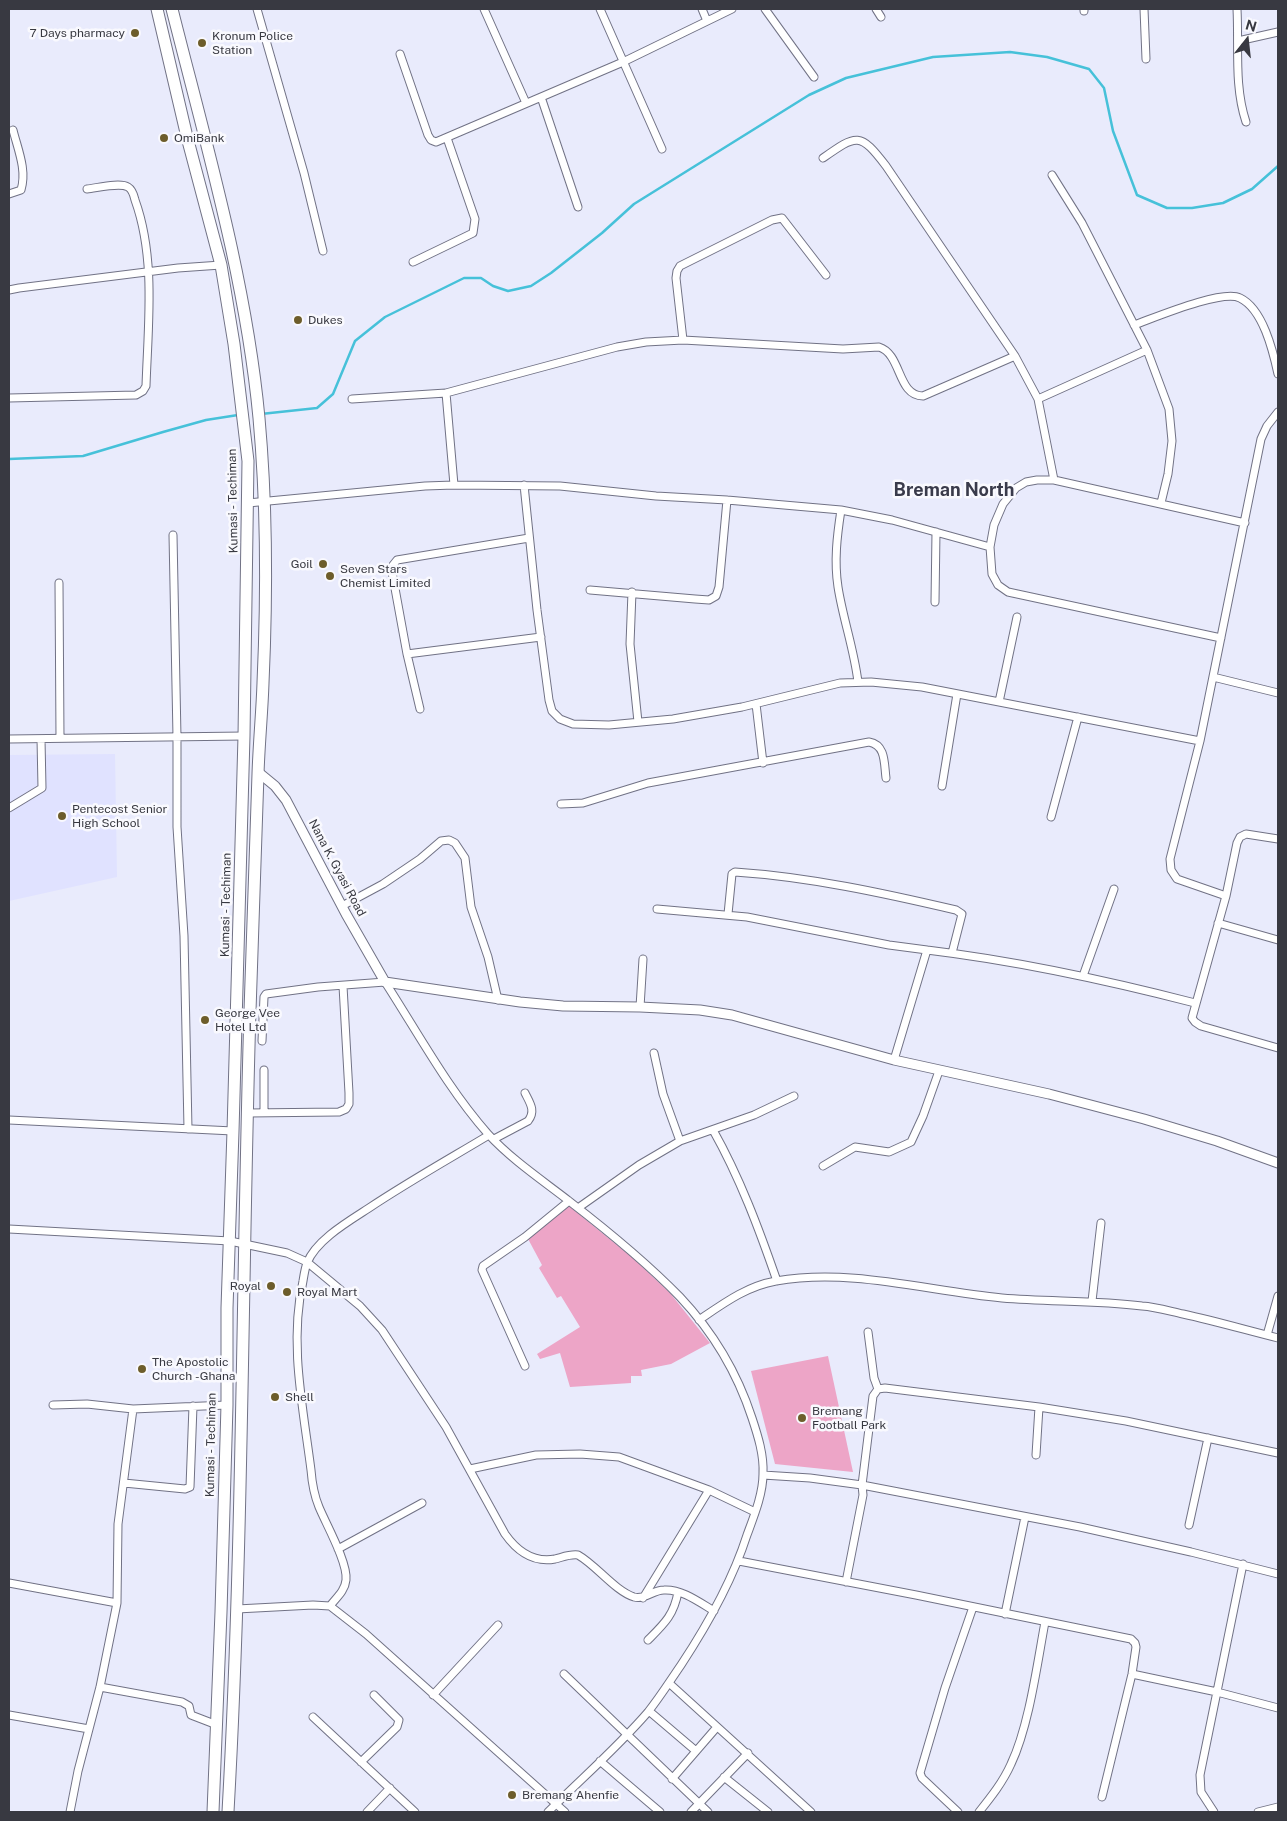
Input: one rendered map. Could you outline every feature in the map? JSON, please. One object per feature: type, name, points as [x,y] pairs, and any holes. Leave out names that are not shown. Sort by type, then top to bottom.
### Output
[{"type":"highway","name":"Kumasi - Techiman","points":[[157,9],[187,137],[221,265],[234,344],[248,461],[244,736],[234,1131],[227,1308],[226,1405],[213,1812]]},
{"type":"highway","points":[[172,9],[236,271],[250,346],[260,423],[264,503],[264,672],[258,772],[237,1609],[228,1812]]},
{"type":"street","points":[[257,9],[304,173],[323,251]]},
{"type":"street","points":[[484,9],[526,103]]},
{"type":"street","points":[[600,9],[662,148]]},
{"type":"street","points":[[702,9],[707,21]]},
{"type":"street","points":[[400,54],[428,136],[436,142],[623,62],[732,9]]},
{"type":"street","points":[[765,9],[814,77]]},
{"type":"street","points":[[876,9],[881,17]]},
{"type":"street","points":[[1144,9],[1146,59]]},
{"type":"street","points":[[1237,9],[1240,105],[1246,122]]},
{"type":"street","points":[[1238,41],[1278,32]]},
{"type":"street","points":[[541,97],[578,207]]},
{"type":"street","points":[[9,194],[21,190],[23,181],[23,171],[13,130]]},
{"type":"street","points":[[413,262],[473,233],[475,219],[447,138]]},
{"type":"street","points":[[823,158],[846,142],[853,140],[866,142],[891,172],[1015,356],[1038,399],[1054,480]]},
{"type":"street","points":[[1052,174],[1082,223],[1147,350],[1169,409],[1172,441],[1168,474],[1161,503]]},
{"type":"street","points":[[9,398],[136,395],[143,392],[146,386],[148,272],[141,217],[132,190],[127,186],[120,185],[87,189]]},
{"type":"street","points":[[683,340],[676,271],[680,266],[772,220],[782,218],[826,275]]},
{"type":"street","points":[[9,290],[148,272],[221,265]]},
{"type":"street","points":[[1134,325],[1212,298],[1238,297],[1246,302],[1260,321],[1273,354],[1278,374]]},
{"type":"street","points":[[352,400],[446,393],[616,347],[646,342],[683,340],[843,349],[879,347],[884,349],[890,356],[910,392],[916,396],[924,396],[1015,356]]},
{"type":"street","points":[[1038,399],[1147,350]]},
{"type":"street","points":[[446,393],[454,485]]},
{"type":"street","points":[[1226,896],[1177,879],[1171,870],[1170,859],[1200,741],[1261,439],[1267,426],[1278,412]]},
{"type":"street","points":[[1221,638],[1008,592],[998,585],[992,574],[990,547],[994,525],[1003,504],[1016,488],[1026,482],[1037,480],[1054,480],[1245,523]]},
{"type":"street","points":[[248,503],[454,485],[567,486],[656,496],[841,510],[892,520],[990,547]]},
{"type":"street","points":[[524,485],[549,700],[552,711],[560,719],[574,724],[609,725],[673,719],[756,704],[840,684],[858,682],[922,687],[1200,741]]},
{"type":"street","points":[[590,590],[632,592],[709,600],[716,596],[719,587],[727,500]]},
{"type":"street","points":[[841,510],[836,554],[838,586],[855,658],[858,682]]},
{"type":"street","points":[[935,602],[936,532]]},
{"type":"street","points":[[173,535],[177,827],[184,936],[188,1129]]},
{"type":"street","points":[[420,709],[407,654],[392,572],[393,565],[397,560],[529,538]]},
{"type":"street","points":[[59,583],[60,738]]},
{"type":"street","points":[[632,592],[631,667],[638,722]]},
{"type":"street","points":[[999,702],[1017,618]]},
{"type":"street","points":[[407,654],[541,637]]},
{"type":"street","points":[[1213,677],[1278,693]]},
{"type":"street","points":[[942,786],[957,694]]},
{"type":"street","points":[[756,704],[763,762]]},
{"type":"street","points":[[1051,817],[1078,717]]},
{"type":"street","points":[[9,739],[244,736]]},
{"type":"street","points":[[9,808],[42,788],[41,739]]},
{"type":"street","points":[[561,804],[583,803],[648,783],[868,742],[882,748],[886,778]]},
{"type":"street","name":"Nana K. Gyasi Road","points":[[258,772],[275,786],[286,800],[385,982]]},
{"type":"street","points":[[1278,839],[1246,834],[1240,837],[1237,843],[1226,896],[1192,1018],[1201,1026],[1278,1048]]},
{"type":"street","points":[[342,906],[390,879],[420,859],[441,841],[449,840],[455,843],[466,858],[471,907],[488,957],[498,1000]]},
{"type":"street","points":[[728,914],[732,874],[736,872],[769,874],[825,882],[956,910],[962,914],[952,953]]},
{"type":"street","points":[[1083,976],[1114,890]]},
{"type":"street","points":[[657,908],[728,914],[889,945],[1025,964],[1122,984],[1195,1004]]},
{"type":"street","points":[[1218,923],[1278,940]]},
{"type":"street","points":[[894,1060],[927,950]]},
{"type":"street","points":[[640,1007],[643,959]]},
{"type":"street","points":[[385,982],[441,1070],[491,1137],[644,1263],[700,1320],[724,1355],[743,1391],[757,1432],[762,1454],[763,1475],[755,1512],[739,1561],[700,1635],[649,1711],[548,1812]]},
{"type":"street","points":[[262,1041],[264,997],[266,994],[318,987],[385,982],[498,1000],[564,1006],[700,1010],[732,1016],[894,1060],[1049,1094],[1144,1119],[1217,1141],[1278,1163]]},
{"type":"street","points":[[248,1113],[339,1112],[346,1110],[349,1104],[349,1093],[343,986]]},
{"type":"street","points":[[654,1053],[663,1094],[680,1141]]},
{"type":"street","points":[[264,1070],[264,1114]]},
{"type":"street","points":[[823,1166],[855,1147],[889,1152],[911,1142],[923,1116],[939,1071]]},
{"type":"street","points":[[330,1606],[342,1591],[347,1577],[338,1549],[318,1506],[313,1488],[296,1346],[299,1296],[307,1262],[315,1250],[336,1230],[409,1181],[491,1137],[528,1121],[533,1112],[525,1093]]},
{"type":"street","points":[[578,1208],[639,1165],[680,1141],[754,1115],[794,1096]]},
{"type":"street","points":[[9,1120],[234,1131]]},
{"type":"street","points":[[714,1130],[745,1195],[777,1281]]},
{"type":"street","points":[[525,1366],[482,1270],[483,1266],[525,1237],[569,1201]]},
{"type":"street","points":[[1092,1301],[1101,1223]]},
{"type":"street","points":[[9,1229],[230,1241],[287,1253],[307,1262],[360,1306],[382,1330],[446,1427],[505,1534],[520,1551],[541,1560],[578,1554],[630,1596],[642,1598],[663,1590],[678,1592],[690,1596],[714,1611]]},
{"type":"street","points":[[700,1320],[730,1298],[755,1286],[777,1281],[809,1278],[862,1278],[1002,1298],[1092,1301],[1144,1306],[1278,1338]]},
{"type":"street","points":[[1267,1335],[1278,1296]]},
{"type":"street","points":[[868,1332],[874,1378],[878,1390]]},
{"type":"street","points":[[846,1582],[863,1495],[862,1485],[873,1396],[878,1390],[885,1388],[1039,1407],[1126,1421],[1278,1453]]},
{"type":"street","points":[[53,1405],[87,1404],[133,1409],[226,1405]]},
{"type":"street","points":[[124,1483],[185,1489],[190,1487],[193,1406]]},
{"type":"street","points":[[1036,1455],[1039,1407]]},
{"type":"street","points":[[70,1812],[100,1687],[117,1603],[118,1524],[133,1409]]},
{"type":"street","points":[[1189,1525],[1208,1438]]},
{"type":"street","points":[[470,1469],[536,1455],[580,1454],[619,1458],[709,1490],[755,1512]]},
{"type":"street","points":[[763,1475],[810,1478],[862,1485],[1080,1527],[1243,1564],[1278,1574]]},
{"type":"street","points":[[642,1598],[709,1490]]},
{"type":"street","points":[[338,1549],[422,1504]]},
{"type":"street","points":[[1005,1614],[1025,1517]]},
{"type":"street","points":[[739,1561],[1131,1640],[1135,1643],[1136,1647],[1132,1674],[1102,1797]]},
{"type":"street","points":[[1214,1812],[1201,1792],[1199,1784],[1204,1745],[1217,1692],[1243,1564]]},
{"type":"street","points":[[9,1583],[117,1603]]},
{"type":"street","points":[[648,1640],[672,1614],[676,1606],[678,1592]]},
{"type":"street","points":[[237,1609],[314,1605],[330,1606],[366,1634],[565,1812]]},
{"type":"street","points":[[958,1812],[922,1778],[920,1773],[973,1607]]},
{"type":"street","points":[[979,1812],[996,1792],[1012,1764],[1027,1713],[1046,1622]]},
{"type":"street","points":[[433,1695],[498,1625]]},
{"type":"street","points":[[564,1674],[626,1736],[708,1812]]},
{"type":"street","points":[[1132,1674],[1217,1692],[1278,1708]]},
{"type":"street","points":[[669,1683],[811,1812]]},
{"type":"street","points":[[100,1687],[182,1702],[189,1706],[191,1715],[217,1725]]},
{"type":"street","points":[[361,1762],[397,1727],[399,1720],[374,1695]]},
{"type":"street","points":[[649,1711],[696,1751]]},
{"type":"street","points":[[9,1716],[90,1729]]},
{"type":"street","points":[[313,1717],[415,1812]]},
{"type":"street","points":[[672,1779],[717,1727]]},
{"type":"street","points":[[691,1812],[748,1754]]},
{"type":"street","points":[[600,1760],[660,1812]]},
{"type":"street","points":[[724,1777],[768,1812]]},
{"type":"street","points":[[367,1812],[390,1788]]},
{"type":"street","points":[[1258,1812],[1278,1807]]},
{"type":"shaded area","name":"Pentecost Senior High School","points":[[115,754],[117,877],[9,901],[9,755]]},
{"type":"shaded area","points":[[569,1206],[633,1258],[670,1293],[710,1343],[671,1364],[641,1370],[642,1376],[631,1376],[631,1383],[570,1387],[560,1353],[540,1359],[537,1354],[580,1327],[561,1296],[557,1298],[539,1268],[542,1265],[527,1237]]},
{"type":"shaded area","name":"Bremang Football Park","points":[[828,1356],[853,1472],[775,1464],[751,1371]]},
{"type":"waterway","points":[[261,414],[317,408],[333,394],[355,341],[385,317],[464,278],[481,278],[493,286],[508,291],[531,286],[551,273],[602,233],[634,204],[809,95],[846,78],[933,57],[1010,52],[1047,57],[1089,69],[1104,88],[1113,131],[1137,195],[1167,208],[1192,208],[1223,203],[1252,189],[1278,166]]},
{"type":"waterway","points":[[9,459],[83,456],[206,420],[238,415]]},
{"type":"place","name":"7 Days pharmacy","points":[[135,33]]},
{"type":"place","name":"Kronum Police Station","points":[[202,43]]},
{"type":"place","name":"OmiBank","points":[[164,138]]},
{"type":"place","name":"Dukes","points":[[298,320]]},
{"type":"place","name":"Goil","points":[[323,564]]},
{"type":"place","name":"Seven Stars Chemist Limited","points":[[330,576]]},
{"type":"place","name":"Pentecost Senior High School","points":[[62,816]]},
{"type":"place","name":"George Vee Hotel Ltd","points":[[205,1020]]},
{"type":"place","name":"Royal","points":[[271,1286]]},
{"type":"place","name":"Royal Mart","points":[[287,1292]]},
{"type":"place","name":"The Apostolic Church -Ghana","points":[[142,1369]]},
{"type":"place","name":"Shell","points":[[275,1397]]},
{"type":"place","name":"Bremang Football Park","points":[[802,1418]]},
{"type":"place","name":"Bremang Ahenfie","points":[[512,1795]]},
{"type":"district","name":"Breman North","points":[[954,490]]}]
